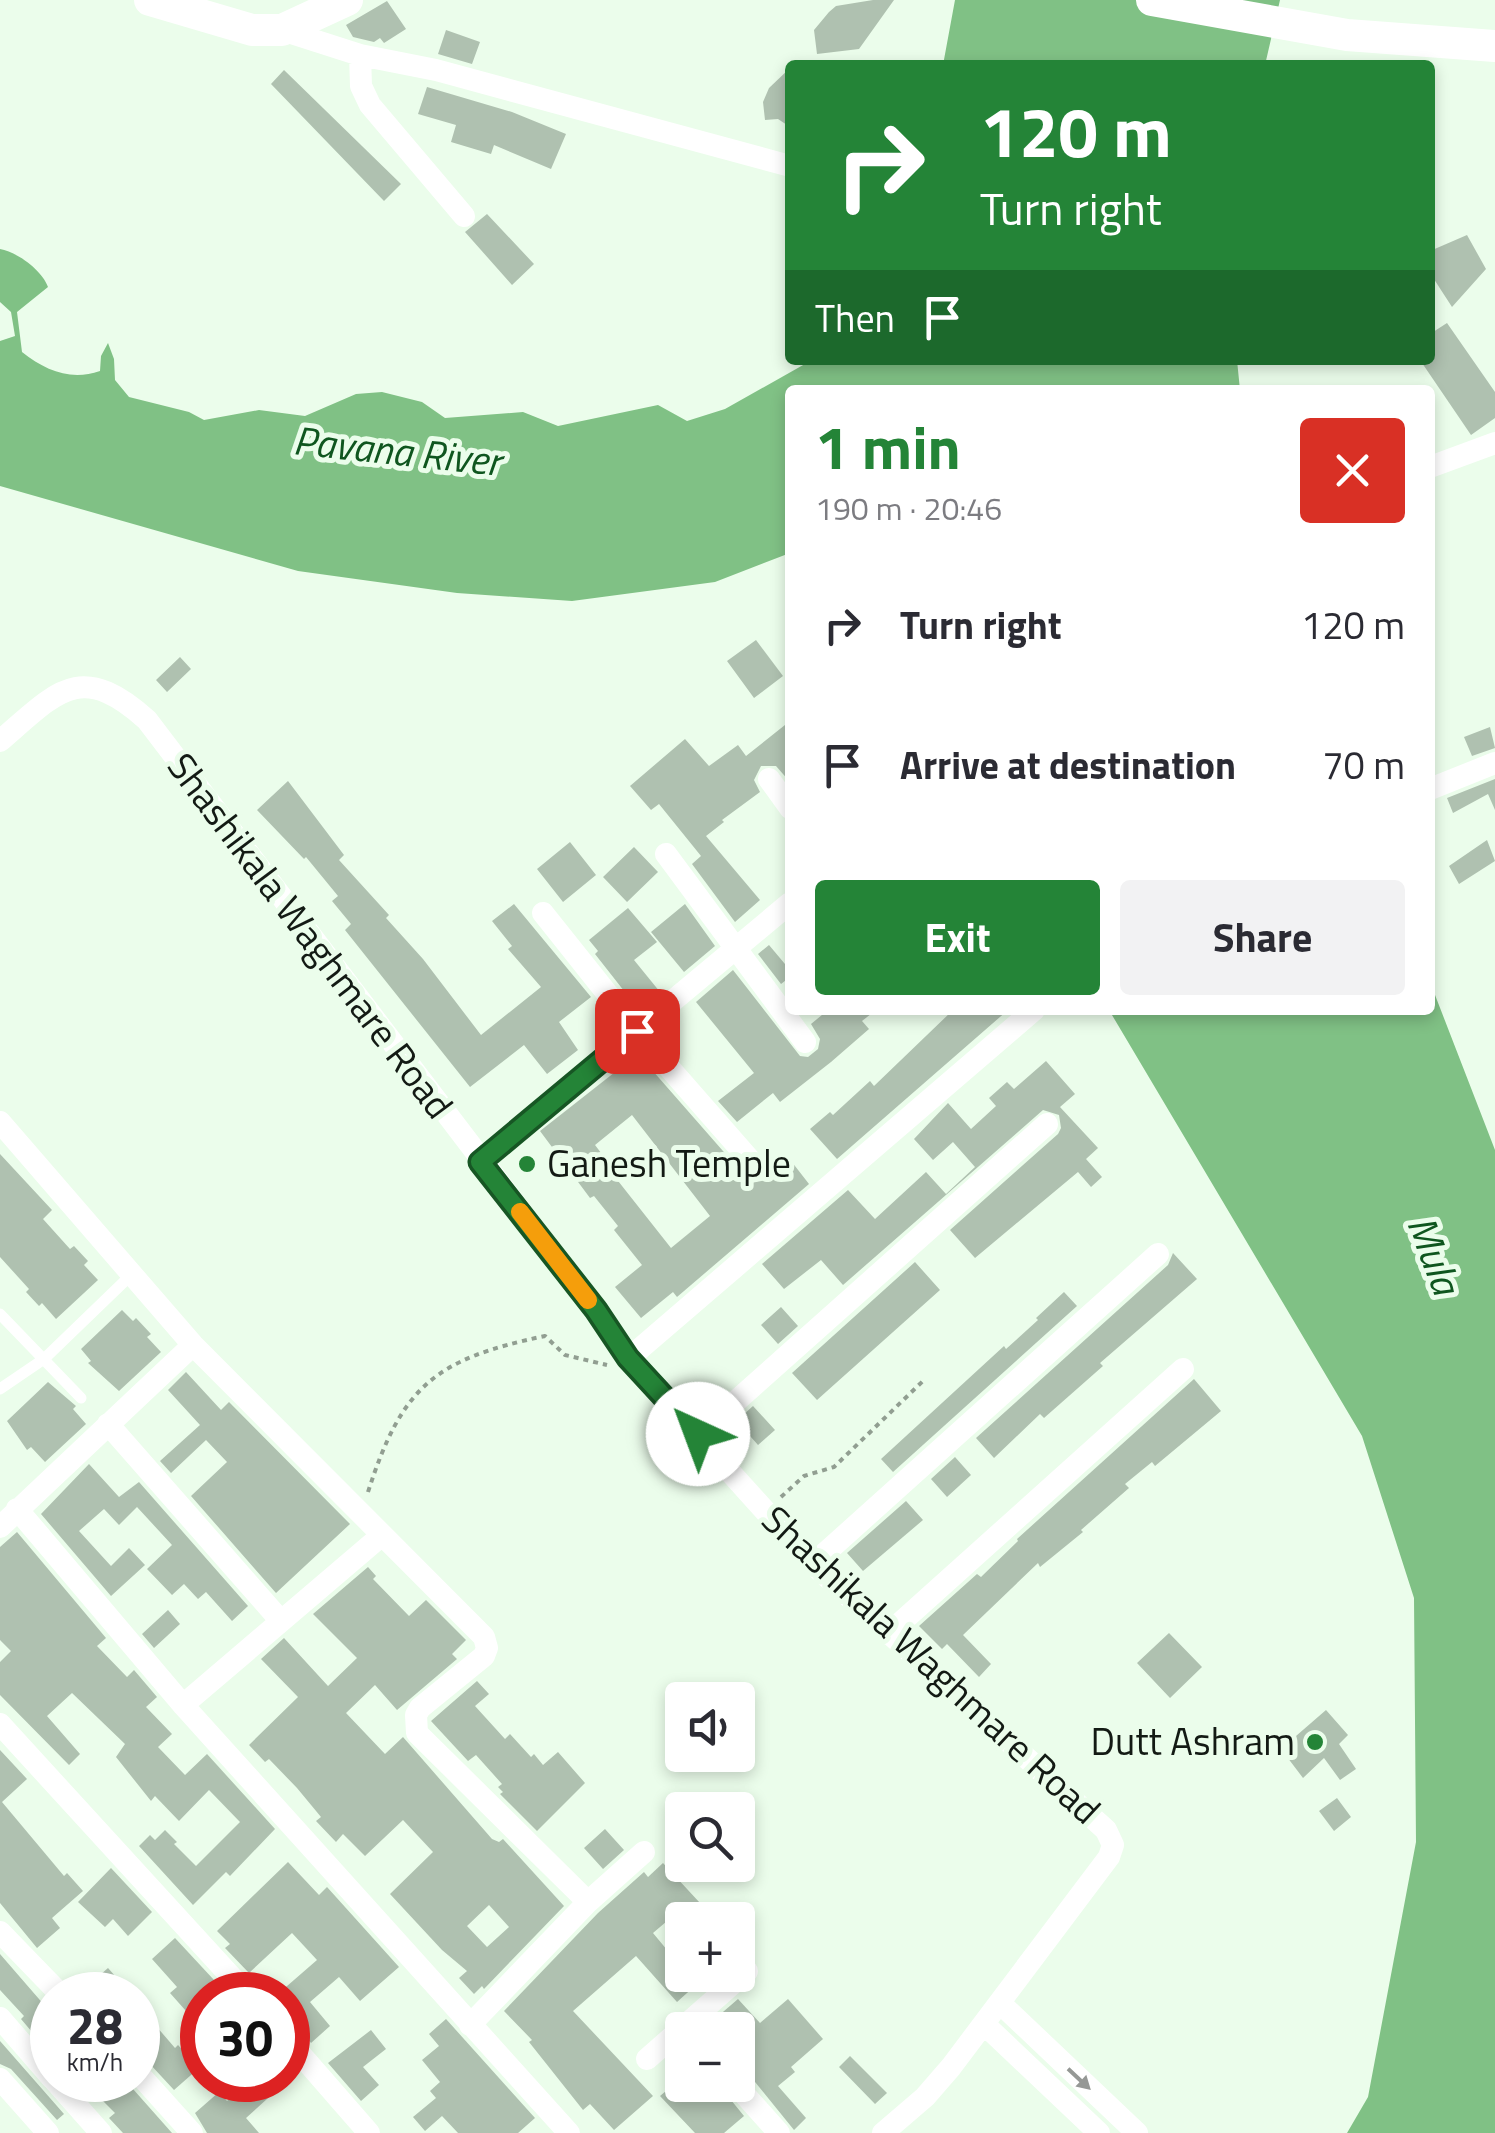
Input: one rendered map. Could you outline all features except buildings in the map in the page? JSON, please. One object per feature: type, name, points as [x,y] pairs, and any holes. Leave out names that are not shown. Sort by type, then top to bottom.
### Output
[{"type":"street","points":[[150,0],[252,30],[282,30],[360,55],[436,70],[785,165]]},
{"type":"street","points":[[1152,0],[1347,35],[1495,46]]},
{"type":"street","points":[[282,30],[338,2]]},
{"type":"street","points":[[360,55],[361,86],[370,105],[464,216]]},
{"type":"street","points":[[1435,465],[1495,443]]},
{"type":"street","name":"Shashikala Waghmare Road","points":[[0,741],[65,689],[100,688],[122,698],[147,720],[596,1310],[628,1358],[814,1564],[1106,1830],[1112,1846],[1109,1857],[925,2097],[883,2133]]},
{"type":"street","points":[[1435,787],[1495,763]]},
{"type":"street","points":[[769,779],[785,801]]},
{"type":"street","points":[[666,854],[785,1013]]},
{"type":"street","points":[[480,1162],[785,907]]},
{"type":"street","points":[[543,913],[637,1031],[756,1168]]},
{"type":"street","points":[[786,1015],[806,1042]]},
{"type":"street","points":[[628,1358],[1028,1015]]},
{"type":"street","points":[[0,1122],[193,1345],[487,1642],[484,1656],[420,1708],[415,1724],[417,1734],[588,1902]]},
{"type":"street","points":[[698,1434],[1047,1124]]},
{"type":"street","points":[[814,1564],[1158,1254]]},
{"type":"street","points":[[0,1527],[193,1345]]},
{"type":"street","points":[[888,1634],[1183,1370]]},
{"type":"street","points":[[108,1424],[280,1620]]},
{"type":"street","points":[[17,1509],[183,1706],[569,2133]]},
{"type":"street","points":[[183,1706],[382,1536]]},
{"type":"street","points":[[0,1724],[227,1972]]},
{"type":"street","points":[[470,2025],[588,1902],[644,1852]]},
{"type":"street","points":[[0,1932],[39,1972]]},
{"type":"street","points":[[703,2012],[725,1992]]},
{"type":"street","points":[[1000,2004],[1138,2133]]},
{"type":"street","points":[[0,2018],[30,2053]]},
{"type":"street","points":[[984,2024],[1099,2133]]},
{"type":"street","points":[[646,2059],[665,2044]]},
{"type":"street","points":[[310,2065],[369,2133]]},
{"type":"street","points":[[0,2078],[48,2133]]},
{"type":"street","points":[[160,2097],[192,2133]]},
{"type":"street","points":[[73,2102],[101,2133]]},
{"type":"street","points":[[751,2102],[779,2133]]},
{"type":"lane","points":[[0,1389],[44,1359],[130,1276]]},
{"type":"lane","points":[[0,1314],[80,1398]]},
{"type":"path","points":[[360,1515],[394,1422],[411,1397],[433,1376],[516,1342],[544,1336],[566,1355],[590,1364],[606,1366],[628,1358]]},
{"type":"path","points":[[775,1521],[779,1501],[794,1483],[834,1467],[924,1378]]},
{"type":"water","points":[[955,0],[1280,0],[1266,60],[944,60]]},
{"type":"water","name":"Pavana River","points":[[0,249],[28,263],[48,287],[17,312],[22,352],[50,369],[89,374],[100,371],[101,356],[108,343],[115,380],[129,397],[189,412],[204,420],[259,410],[305,416],[356,394],[382,392],[422,402],[445,418],[523,412],[558,426],[658,405],[687,421],[725,409],[803,365],[1238,365],[1240,385],[785,385],[785,555],[715,582],[572,601],[457,593],[298,571],[0,486],[0,341],[15,336],[11,312],[0,302]]},
{"type":"water","name":"Mula","points":[[1435,995],[1495,1150],[1495,2133],[1347,2133],[1368,2097],[1416,1842],[1414,1598],[1362,1436],[1112,1015],[1435,1015]]},
{"type":"slow traffic","points":[[520,1212],[588,1300]]},
{"type":"place","name":"Ganesh Temple","points":[[527,1164]]},
{"type":"place","name":"Dutt Ashram","points":[[1315,1742]]},
{"type":"route","points":[[637,1031],[480,1162],[596,1310],[628,1358],[698,1434]]}]
